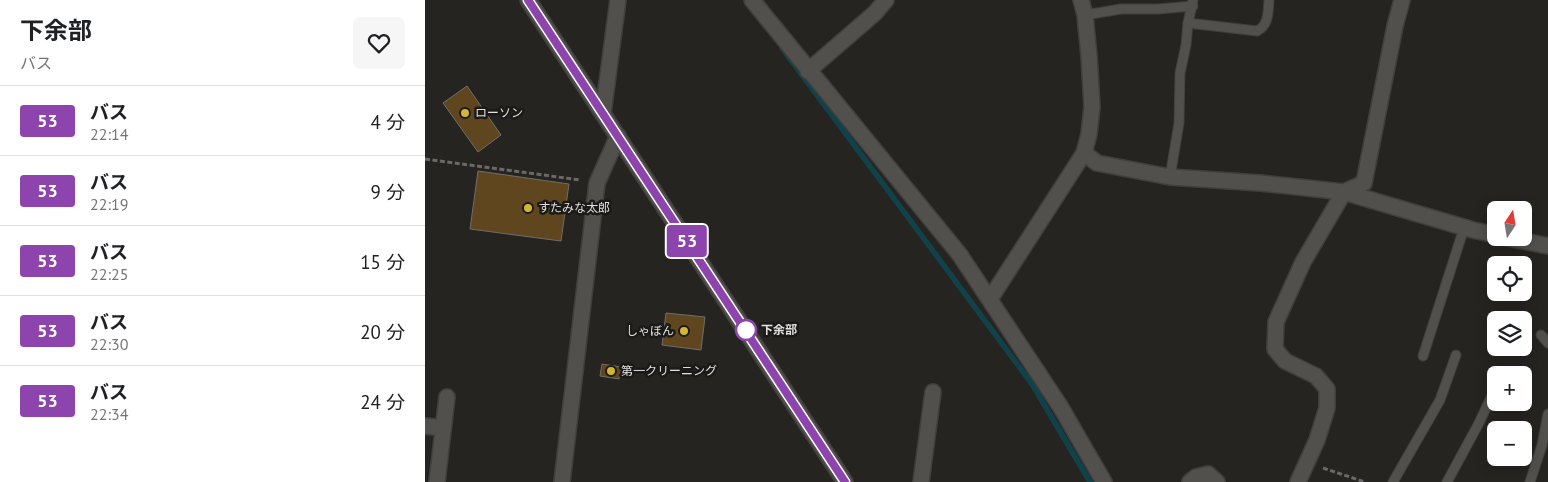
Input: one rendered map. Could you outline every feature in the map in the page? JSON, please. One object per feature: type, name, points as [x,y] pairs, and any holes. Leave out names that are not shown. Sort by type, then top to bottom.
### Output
[{"type":"street","points":[[528,0],[845,482]]},
{"type":"street","points":[[603,113],[618,0]]},
{"type":"street","points":[[752,0],[960,255],[1060,406],[1104,482]]},
{"type":"street","points":[[808,70],[875,12],[886,0]]},
{"type":"street","points":[[1298,482],[1308,463],[1327,408],[1327,389],[1316,376],[1285,361],[1275,349],[1276,322],[1303,262],[1344,192],[1364,183],[1395,26],[1402,0]]},
{"type":"street","points":[[990,299],[1084,153],[1093,107],[1083,7]]},
{"type":"street","points":[[562,482],[597,183],[618,136]]},
{"type":"street","points":[[1084,153],[1097,164],[1170,177],[1260,183],[1344,192],[1464,228],[1487,233]]},
{"type":"street","points":[[1533,243],[1548,246]]},
{"type":"street","points":[[921,482],[933,392]]},
{"type":"street","points":[[437,482],[447,397]]},
{"type":"street","points":[[425,426],[443,428]]},
{"type":"street","points":[[1190,482],[1196,477],[1208,474],[1217,482]]},
{"type":"lane","points":[[1188,23],[1257,31],[1263,28],[1267,20],[1269,0]]},
{"type":"lane","points":[[1083,7],[1157,9],[1193,3],[1180,73],[1179,122],[1170,177]]},
{"type":"lane","points":[[1423,356],[1464,228]]},
{"type":"lane","points":[[1541,335],[1548,343]]},
{"type":"lane","points":[[1393,482],[1440,400],[1456,355]]},
{"type":"lane","points":[[1447,482],[1487,406]]},
{"type":"lane","points":[[1530,482],[1542,445],[1548,414]]},
{"type":"path","points":[[425,159],[597,183]]},
{"type":"path","points":[[1308,463],[1365,482]]},
{"type":"building","points":[[467,86],[501,135],[478,152],[443,103]]},
{"type":"building","points":[[478,171],[569,184],[561,241],[470,229]]},
{"type":"building","points":[[666,313],[705,317],[701,350],[662,345]]},
{"type":"building","points":[[602,364],[621,367],[619,379],[600,376]]},
{"type":"waterway","points":[[782,48],[1032,384],[1090,482]]},
{"type":"bus line","name":"53","points":[[528,0],[845,482]]},
{"type":"place","name":"ローソン","points":[[465,113]]},
{"type":"place","name":"すたみな太郎","points":[[528,208]]},
{"type":"place","name":"下余部","points":[[746,330]]},
{"type":"place","name":"しゃぼん","points":[[684,331]]},
{"type":"place","name":"第一クリーニング","points":[[611,371]]}]
